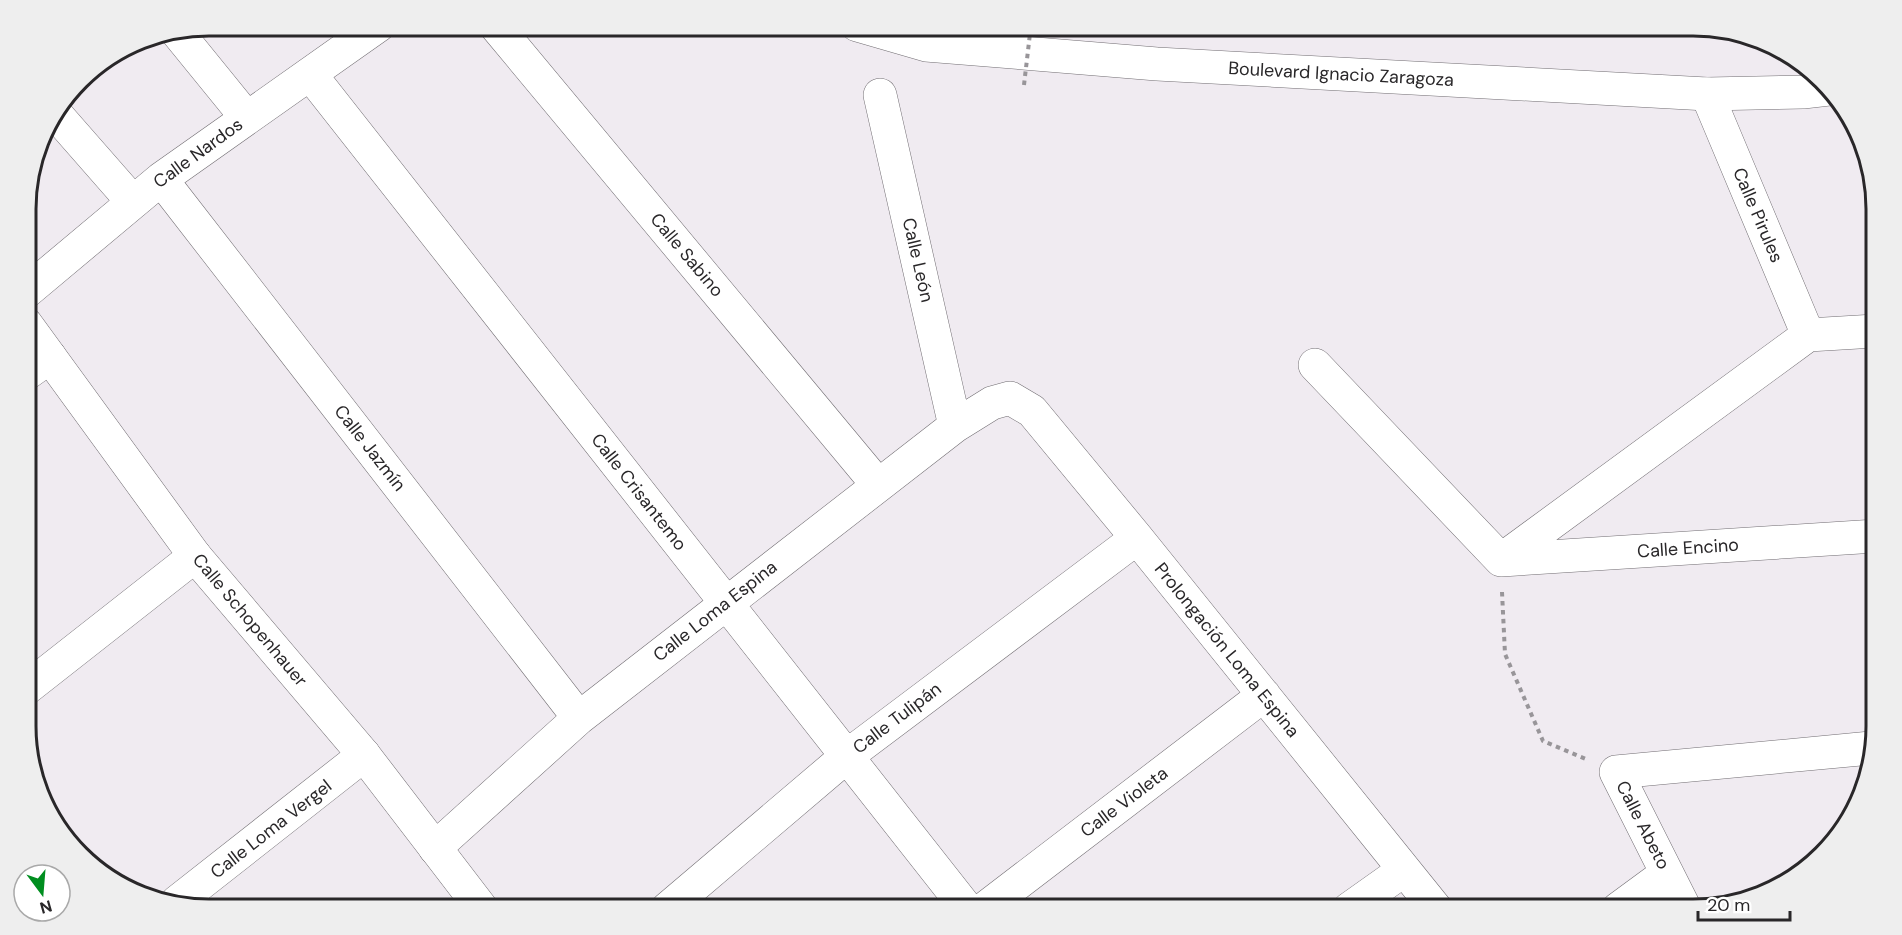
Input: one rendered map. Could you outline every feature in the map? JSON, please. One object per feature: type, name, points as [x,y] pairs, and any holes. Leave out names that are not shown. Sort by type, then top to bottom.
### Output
[{"type":"street","name":"Calle Nardos","points":[[36,284],[161,179],[365,36]]},
{"type":"street","name":"Calle Sabino","points":[[503,36],[878,485]]},
{"type":"street","name":"Boulevard Ignacio Zaragoza","points":[[893,36],[926,45],[1134,62],[1707,94],[1818,90]]},
{"type":"street","points":[[182,38],[247,118]]},
{"type":"street","name":"Calle Crisantemo","points":[[310,74],[959,899]]},
{"type":"street","name":"Calle Pirules","points":[[1707,94],[1808,336]]},
{"type":"street","name":"Calle León","points":[[880,95],[955,426]]},
{"type":"street","points":[[61,119],[133,202]]},
{"type":"street","name":"Calle Jazmín","points":[[161,179],[579,717]]},
{"type":"street","points":[[1315,364],[1501,560],[1808,336],[1866,332]]},
{"type":"street","name":"Calle Schopenhauer","points":[[38,365],[195,556],[364,755],[435,848],[467,899]]},
{"type":"street","name":"Calle Loma Espina","points":[[435,848],[579,717],[955,426],[992,403],[1011,398]]},
{"type":"street","name":"Prolongación Loma Espina","points":[[1011,398],[1032,411],[1428,899]]},
{"type":"street","name":"Calle Encino","points":[[1501,560],[1866,537]]},
{"type":"street","name":"Calle Tulipán","points":[[679,899],[847,756],[1137,538]]},
{"type":"street","points":[[36,680],[195,556]]},
{"type":"street","name":"Calle Violeta","points":[[997,899],[1264,695]]},
{"type":"street","points":[[1616,772],[1865,749]]},
{"type":"street","name":"Calle Loma Vergel","points":[[183,897],[364,755]]},
{"type":"street","name":"Calle Abeto","points":[[1616,772],[1680,899]]},
{"type":"street","points":[[1363,899],[1404,870]]},
{"type":"street","points":[[1632,899],[1667,873]]},
{"type":"path","points":[[1024,85],[1030,36]]},
{"type":"path","points":[[1501,560],[1505,654],[1543,741],[1616,772]]}]
